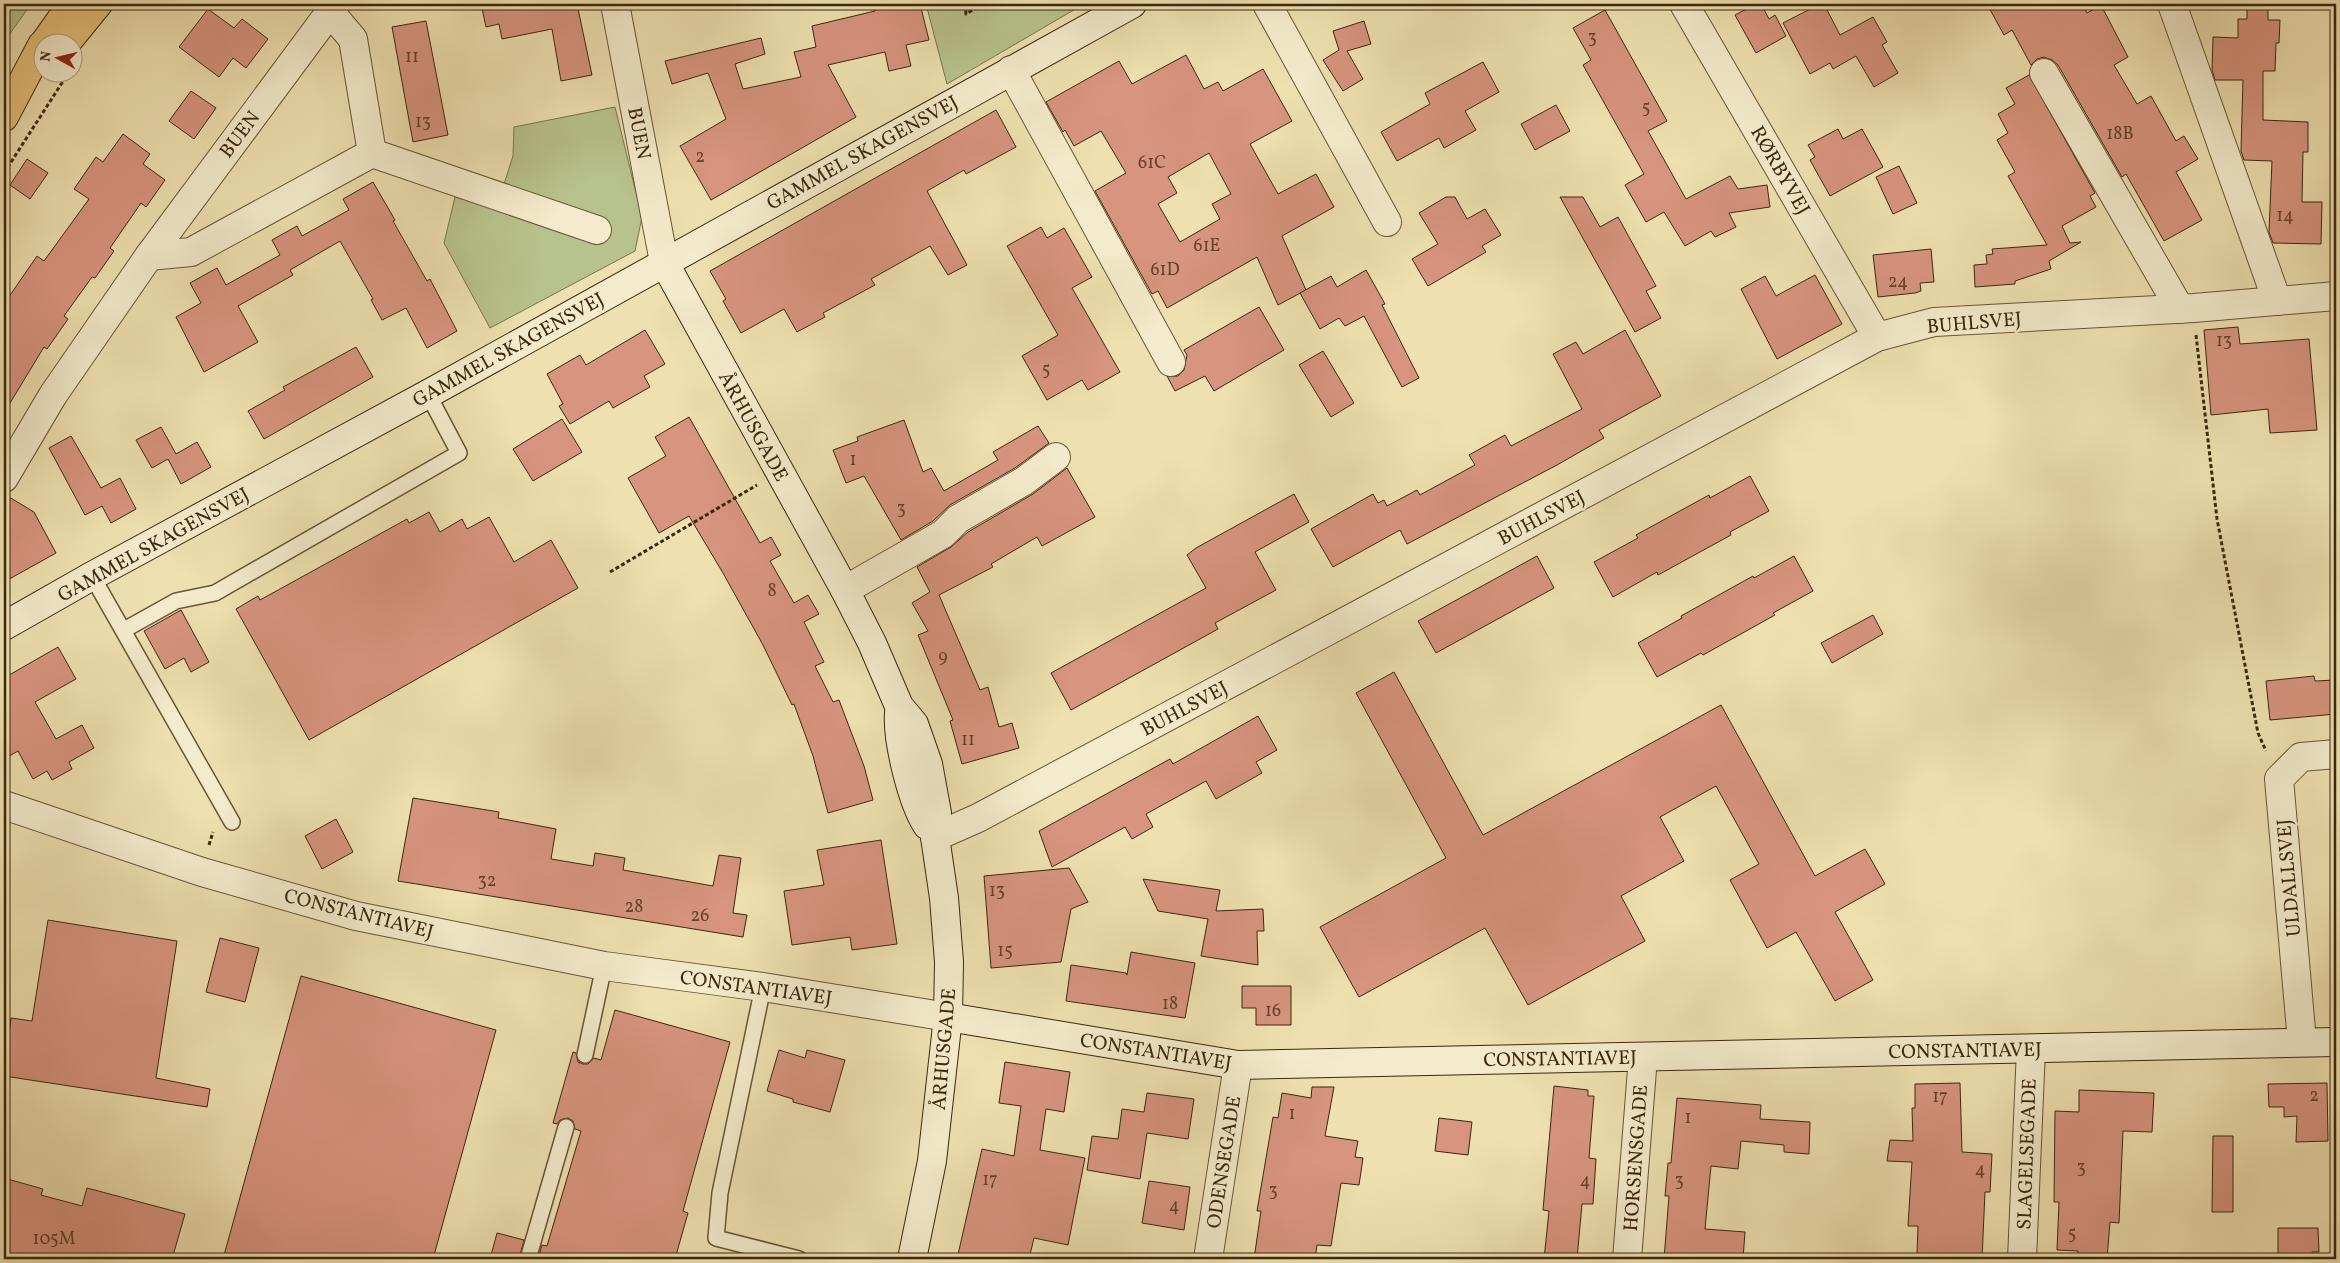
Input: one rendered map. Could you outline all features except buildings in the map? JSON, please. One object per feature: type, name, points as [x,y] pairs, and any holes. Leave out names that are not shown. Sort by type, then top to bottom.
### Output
[{"type":"main road","points":[[52,32],[72,4]]},
{"type":"main road","points":[[75,32],[98,4]]},
{"type":"main road","points":[[8,110],[32,66]]},
{"type":"main road","points":[[8,110],[33,82]]},
{"type":"street","name":"BUEN","points":[[615,4],[664,262]]},
{"type":"street","name":"GAMMEL SKAGENSVEJ","points":[[4,626],[92,576],[428,394],[1132,4]]},
{"type":"street","points":[[1268,4],[1387,222]]},
{"type":"street","name":"RØRBYVEJ","points":[[1684,4],[1877,337]]},
{"type":"street","points":[[2172,4],[2277,301]]},
{"type":"street","name":"BUEN","points":[[4,478],[54,395],[149,256],[333,8],[353,39],[372,153]]},
{"type":"street","points":[[1011,70],[1172,362]]},
{"type":"street","points":[[2044,73],[2187,309]]},
{"type":"street","points":[[149,256],[191,252],[372,153],[597,230]]},
{"type":"street","name":"ÅRHUSGADE","points":[[664,262],[845,590],[872,643],[899,706],[898,729],[920,814],[935,837],[944,898],[949,962],[948,1017],[932,1161],[912,1259]]},
{"type":"street","name":"BUHLSVEJ","points":[[935,837],[978,818],[1877,337],[1934,322],[2187,309],[2336,296]]},
{"type":"street","points":[[845,590],[943,534],[958,519],[1024,481],[1056,457]]},
{"type":"street","points":[[2280,779],[2301,757],[2336,754]]},
{"type":"street","name":"ULDALLSVEJ","points":[[2280,779],[2302,1042]]},
{"type":"street","name":"CONSTANTIAVEJ","points":[[4,805],[202,872],[356,916],[604,966],[763,987],[1238,1065],[2336,1042]]},
{"type":"street","name":"SLAGELSEGADE","points":[[2022,1259],[2031,1049]]},
{"type":"street","name":"HORSENSGADE","points":[[1627,1259],[1643,1057]]},
{"type":"street","name":"ODENSEGADE","points":[[1208,1259],[1238,1065]]},
{"type":"lane","points":[[124,630],[176,601],[215,593],[458,453],[428,394]]},
{"type":"lane","points":[[92,576],[232,822]]},
{"type":"lane","points":[[585,1055],[604,966]]},
{"type":"lane","points":[[763,987],[720,1193],[716,1238],[800,1259]]},
{"type":"lane","points":[[528,1259],[566,1127]]},
{"type":"path","points":[[965,4],[966,14],[983,4]]},
{"type":"path","points":[[4,173],[63,82]]},
{"type":"path","points":[[2187,309],[2217,519],[2258,733],[2280,779]]},
{"type":"path","points":[[610,572],[779,472]]},
{"type":"path","points":[[202,872],[221,802]]},
{"type":"green space","points":[[4,4],[31,4],[4,42]]},
{"type":"green space","points":[[926,4],[1084,4],[947,84]]},
{"type":"green space","points":[[615,107],[642,217],[635,251],[490,328],[444,243],[455,197],[496,209],[513,156],[514,127]]}]
